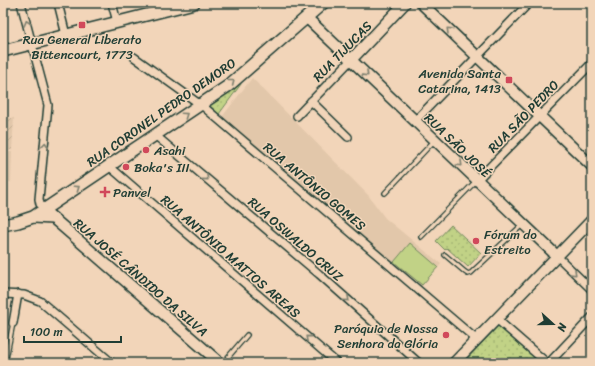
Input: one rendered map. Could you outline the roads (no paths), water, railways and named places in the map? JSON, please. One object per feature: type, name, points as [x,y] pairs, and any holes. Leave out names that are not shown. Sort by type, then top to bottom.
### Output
[{"type":"main road","points":[[3,51],[194,3]]},
{"type":"main road","name":"RUA CORONEL PEDRO DEMORO","points":[[49,214],[109,166],[239,77],[323,3]]},
{"type":"main road","points":[[3,225],[49,214]]},
{"type":"street","points":[[21,3],[48,105],[39,199],[40,204],[49,214]]},
{"type":"street","points":[[58,3],[66,35]]},
{"type":"street","points":[[112,3],[116,22]]},
{"type":"street","name":"RUA TIJUCAS","points":[[297,116],[405,3]]},
{"type":"street","points":[[421,3],[592,166]]},
{"type":"street","points":[[415,121],[529,3]]},
{"type":"street","name":"RUA SÃO JOSÉ","points":[[307,18],[592,290]]},
{"type":"street","name":"RUA ANTÔNIO GOMES","points":[[134,57],[200,104],[477,340]]},
{"type":"street","name":"RUA SÃO PEDRO","points":[[477,180],[592,63]]},
{"type":"street","points":[[311,101],[348,137]]},
{"type":"street","name":"RUA OSWALDO CRUZ","points":[[155,135],[319,274],[419,363]]},
{"type":"street","name":"RUA ANTÔNIO MATTOS AREAS","points":[[109,166],[337,363]]},
{"type":"street","name":"RUA JOSÉ CÂNDIDO DA SILVA","points":[[49,214],[221,363]]},
{"type":"street","points":[[454,363],[592,220]]},
{"type":"street","points":[[3,294],[31,296],[40,301],[112,363]]},
{"type":"street","points":[[13,323],[18,294]]},
{"type":"street","points":[[500,322],[548,363],[592,317]]},
{"type":"lane","points":[[385,192],[435,140]]},
{"type":"lane","name":"RUA SÃO PEDRO","points":[[421,238],[477,180]]},
{"type":"lane","points":[[445,255],[465,272],[468,274],[471,273],[523,224]]},
{"type":"lane","points":[[4,363],[13,323]]},
{"type":"lane","points":[[221,363],[247,335]]},
{"type":"place","name":"Rua General Liberato Bittencourt, 1773","points":[[82,25]]},
{"type":"place","name":"Avenida Santa Catarina, 1413","points":[[509,80]]},
{"type":"place","name":"Asahi","points":[[146,150]]},
{"type":"place","name":"Boka's III","points":[[126,167]]},
{"type":"place","name":"Panvel","points":[[105,192]]},
{"type":"place","name":"Fórum do Estreito","points":[[476,241]]},
{"type":"place","name":"Paróquia de Nossa Senhora da Glória","points":[[446,335]]}]
